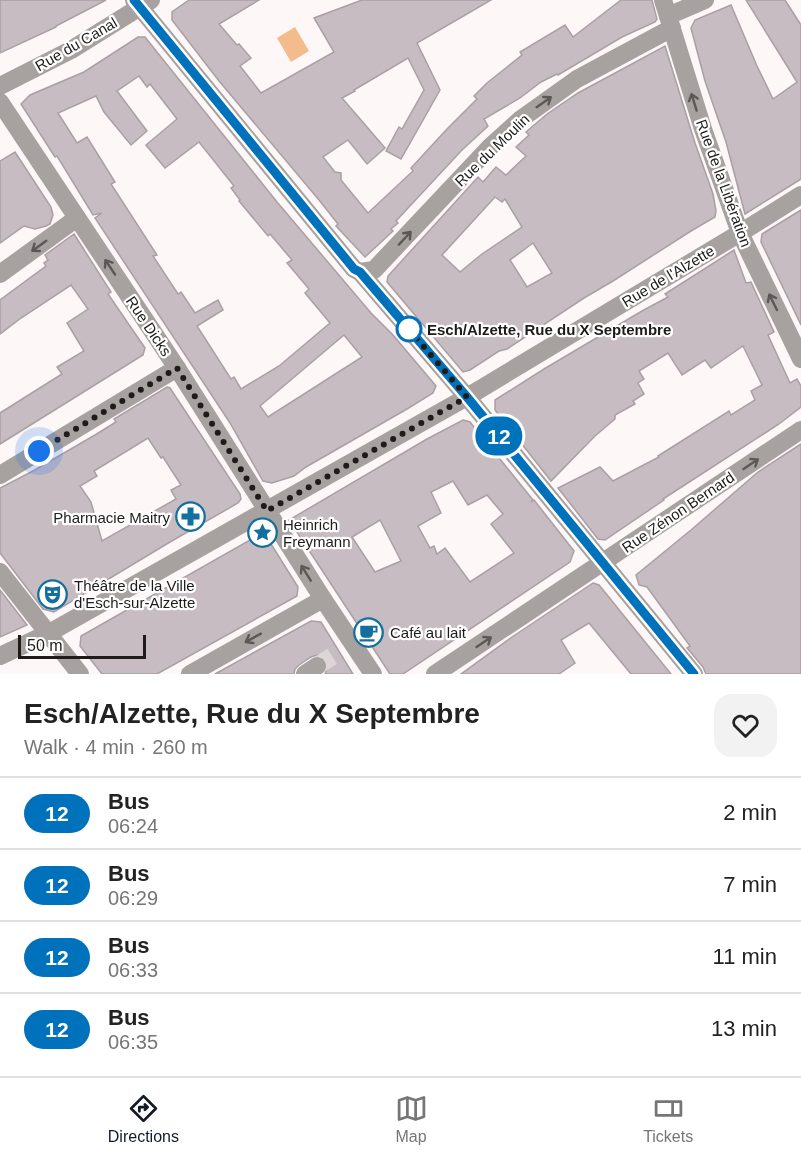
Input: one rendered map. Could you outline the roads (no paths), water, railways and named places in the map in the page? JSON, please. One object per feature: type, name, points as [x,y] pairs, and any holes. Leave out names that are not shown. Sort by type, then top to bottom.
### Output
[{"type":"street","name":"Rue du Moulin","points":[[360,272],[374,270],[490,147],[521,119],[668,14],[705,0]]},
{"type":"street","name":"Rue du Canal","points":[[0,86],[71,50],[142,2]]},
{"type":"street","points":[[142,2],[354,269],[360,272],[467,397],[694,674]]},
{"type":"street","name":"Rue de la Libération","points":[[668,14],[703,129],[740,233],[800,356]]},
{"type":"street","name":"Rue Dicks","points":[[0,102],[177,368],[322,599],[346,648],[373,674]]},
{"type":"street","name":"Rue de l'Alzette","points":[[0,656],[49,633],[467,397],[801,195]]},
{"type":"street","points":[[0,274],[77,218]]},
{"type":"street","points":[[0,475],[177,368]]},
{"type":"street","name":"Rue Zénon Bernard","points":[[435,674],[801,430]]},
{"type":"street","points":[[0,572],[80,674]]},
{"type":"street","points":[[190,674],[322,599]]},
{"type":"tunnel","points":[[317,666],[339,652]]},
{"type":"place","name":"Esch/Alzette, Rue du X Septembre","points":[[409,329]]},
{"type":"place","name":"Pharmacie Maitry","points":[[191,517]]},
{"type":"place","name":"Heinrich Freymann","points":[[262,533]]},
{"type":"place","name":"Théâtre de la Ville d'Esch-sur-Alzette","points":[[53,594]]},
{"type":"place","name":"Café au lait","points":[[369,632]]}]
